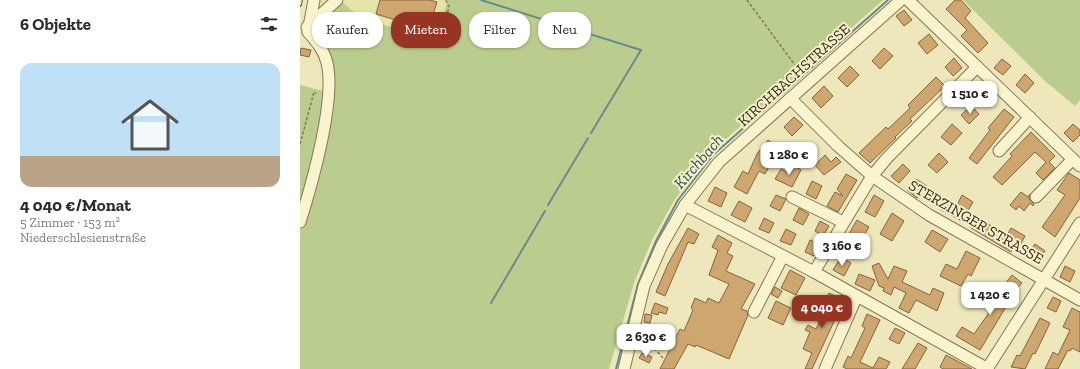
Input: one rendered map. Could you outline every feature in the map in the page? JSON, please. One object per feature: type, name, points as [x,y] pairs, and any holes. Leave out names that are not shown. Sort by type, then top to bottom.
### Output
[{"type":"street","points":[[300,222],[306,203],[326,112],[330,80],[327,62],[320,46],[308,32],[307,27],[314,0]]},
{"type":"street","points":[[307,27],[337,0]]},
{"type":"street","name":"KIRCHBACHSTRASSE","points":[[624,369],[644,286],[662,245],[685,205],[719,162],[901,0]]},
{"type":"street","points":[[908,0],[1076,162],[1036,197]]},
{"type":"street","points":[[814,272],[872,176],[887,158],[977,67]]},
{"type":"street","name":"STERZINGER STRASSE","points":[[790,98],[838,146],[872,176],[929,215],[1080,300]]},
{"type":"street","points":[[999,151],[1030,118]]},
{"type":"street","points":[[792,197],[843,222]]},
{"type":"street","points":[[685,205],[814,272],[988,369],[1080,222]]},
{"type":"street","points":[[754,312],[783,256]]},
{"type":"street","points":[[825,369],[857,296]]},
{"type":"path","points":[[446,0],[449,7],[448,12]]},
{"type":"path","points":[[746,0],[797,68]]},
{"type":"path","points":[[300,144],[311,108],[314,92],[316,92]]},
{"type":"path","points":[[663,332],[672,344]]},
{"type":"path","points":[[631,338],[656,350],[663,358]]},
{"type":"green space","points":[[312,0],[448,0],[444,12],[391,12],[391,27],[383,25],[383,12],[354,12],[342,2],[331,12],[312,12],[311,30]]},
{"type":"green space","points":[[448,0],[883,0],[710,153],[675,199],[652,240],[634,283],[609,369],[300,369],[300,85],[331,93],[317,48],[383,48],[383,25],[391,27],[391,48],[461,48],[461,12],[444,12]]},
{"type":"green space","points":[[963,0],[1080,0],[1080,100],[1075,106],[1045,81]]},
{"type":"green space","points":[[342,2],[354,12],[331,12]]},
{"type":"building","points":[[380,0],[430,0],[437,2],[434,12],[391,12],[391,19],[383,16],[383,12],[377,12]]},
{"type":"building","points":[[955,0],[961,0],[971,11],[965,18],[988,43],[978,53],[961,36],[967,30],[946,9]]},
{"type":"building","points":[[904,10],[912,20],[904,26],[896,16]]},
{"type":"building","points":[[929,34],[938,45],[927,54],[918,43]]},
{"type":"building","points":[[301,48],[311,50],[309,57],[300,55]]},
{"type":"building","points":[[884,48],[893,56],[880,69],[872,61]]},
{"type":"building","points":[[954,58],[962,68],[953,76],[945,67]]},
{"type":"building","points":[[1002,59],[1011,66],[1003,75],[994,68]]},
{"type":"building","points":[[850,66],[859,75],[847,87],[838,78]]},
{"type":"building","points":[[1025,74],[1034,83],[1025,93],[1016,85]]},
{"type":"building","points":[[936,77],[945,86],[910,119],[912,121],[870,163],[859,153],[886,127],[888,129],[910,108],[908,105]]},
{"type":"building","points":[[981,82],[988,89],[979,99],[972,91]]},
{"type":"building","points":[[824,86],[833,96],[821,108],[812,98]]},
{"type":"building","points":[[971,106],[979,114],[969,124],[961,115]]},
{"type":"building","points":[[1004,109],[1014,117],[977,164],[969,158],[990,130],[988,128]]},
{"type":"building","points":[[794,117],[803,125],[792,136],[784,127]]},
{"type":"building","points":[[952,124],[962,133],[951,145],[941,137]]},
{"type":"building","points":[[1073,124],[1080,130],[1080,135],[1073,142],[1064,133]]},
{"type":"building","points":[[1031,132],[1055,156],[1049,162],[1055,168],[1043,180],[1036,173],[1046,162],[1035,152],[1002,185],[993,177],[1012,156],[1010,154]]},
{"type":"building","points":[[768,140],[779,148],[767,164],[770,165],[765,174],[759,171],[747,194],[734,187],[743,171],[748,174],[757,154]]},
{"type":"building","points":[[939,153],[948,162],[937,173],[928,165]]},
{"type":"building","points":[[825,155],[831,162],[836,157],[841,162],[824,175],[815,165]]},
{"type":"building","points":[[791,164],[801,170],[792,187],[775,179],[781,169],[787,172]]},
{"type":"building","points":[[903,164],[910,171],[899,183],[891,176]]},
{"type":"building","points":[[1069,173],[1080,180],[1080,198],[1055,237],[1042,227],[1065,195],[1057,190]]},
{"type":"building","points":[[846,174],[857,180],[838,212],[827,206],[835,192],[843,196],[837,189]]},
{"type":"building","points":[[916,179],[927,186],[917,198],[907,190]]},
{"type":"building","points":[[812,181],[822,186],[816,199],[806,194]]},
{"type":"building","points":[[715,187],[727,193],[721,207],[708,201]]},
{"type":"building","points":[[1021,192],[1028,197],[1030,194],[1029,199],[1034,204],[1033,206],[1030,203],[1024,211],[1019,206],[1016,210],[1010,205]]},
{"type":"building","points":[[776,195],[786,199],[780,211],[770,206]]},
{"type":"building","points":[[874,195],[884,201],[875,217],[865,212]]},
{"type":"building","points":[[962,195],[973,202],[962,221],[940,209],[946,198],[957,205]]},
{"type":"building","points":[[739,201],[752,208],[745,222],[731,215]]},
{"type":"building","points":[[799,208],[809,214],[803,225],[793,220]]},
{"type":"building","points":[[892,213],[904,221],[892,241],[880,234]]},
{"type":"building","points":[[978,217],[993,227],[991,230],[1006,237],[1011,228],[1025,236],[1018,249],[1013,247],[1011,252],[971,228]]},
{"type":"building","points":[[764,218],[774,223],[769,233],[759,229]]},
{"type":"building","points":[[857,220],[869,227],[858,246],[846,239]]},
{"type":"building","points":[[820,221],[829,226],[823,236],[815,231]]},
{"type":"building","points":[[688,228],[699,234],[694,244],[688,242],[665,296],[656,292],[668,264]]},
{"type":"building","points":[[786,229],[796,234],[791,245],[780,241]]},
{"type":"building","points":[[932,230],[948,239],[940,252],[925,242]]},
{"type":"building","points":[[718,235],[732,243],[727,253],[733,256],[726,271],[755,284],[741,309],[747,311],[748,315],[729,359],[696,345],[695,347],[688,344],[674,369],[660,369],[680,329],[684,331],[693,310],[691,308],[695,298],[706,303],[708,298],[719,303],[729,284],[709,275],[718,250],[712,247]]},
{"type":"building","points":[[810,240],[819,244],[814,256],[805,252]]},
{"type":"building","points":[[1035,244],[1045,251],[1035,263],[1026,256]]},
{"type":"building","points":[[966,251],[980,258],[971,276],[968,274],[961,286],[940,276],[946,264],[957,269]]},
{"type":"building","points":[[841,257],[851,263],[844,276],[833,270]]},
{"type":"building","points":[[879,263],[888,279],[894,266],[907,271],[902,282],[930,295],[933,288],[944,293],[937,311],[916,300],[909,313],[899,308],[906,293],[894,287],[891,295],[883,291],[884,288],[879,286],[872,266]]},
{"type":"building","points":[[1065,266],[1075,271],[1070,282],[1060,277]]},
{"type":"building","points":[[790,270],[805,278],[796,295],[781,288]]},
{"type":"building","points":[[859,274],[875,280],[870,291],[855,284]]},
{"type":"building","points":[[1012,275],[1022,283],[1013,293],[1010,290],[1001,301],[1007,305],[980,350],[956,336],[962,327],[974,334],[991,310],[986,307]]},
{"type":"building","points":[[775,287],[782,291],[778,298],[771,294]]},
{"type":"building","points":[[829,293],[844,300],[812,369],[805,369],[812,353],[803,349],[810,332],[805,330],[808,325],[816,329],[821,319],[824,320],[829,309],[823,306]]},
{"type":"building","points":[[1053,297],[1061,301],[1056,312],[1047,308]]},
{"type":"building","points":[[776,301],[791,308],[783,325],[768,318]]},
{"type":"building","points":[[655,303],[668,308],[666,314],[659,312],[658,315],[651,313]]},
{"type":"building","points":[[1072,308],[1080,312],[1080,352],[1072,348],[1070,351],[1068,350],[1058,369],[1045,369],[1053,352],[1058,355],[1070,330],[1063,327]]},
{"type":"building","points":[[645,314],[652,315],[650,323],[644,322]]},
{"type":"building","points":[[867,314],[880,320],[860,362],[873,368],[879,357],[890,362],[886,369],[847,369],[843,367],[848,356],[851,358],[865,328],[862,326]]},
{"type":"building","points":[[1040,318],[1050,323],[1035,354],[1033,353],[1025,369],[1011,367],[1017,355],[1020,356]]},
{"type":"building","points":[[645,328],[651,331],[647,339],[641,336]]},
{"type":"building","points":[[895,328],[905,333],[899,344],[889,339]]},
{"type":"building","points":[[918,343],[927,348],[915,369],[902,369]]},
{"type":"building","points":[[642,353],[652,357],[649,363],[639,358]]},
{"type":"building","points":[[946,355],[972,369],[943,369],[940,367]]},
{"type":"waterway","points":[[481,0],[641,50],[591,133]]},
{"type":"waterway","name":"Kirchbach","points":[[616,369],[638,284],[656,241],[678,200],[713,155],[888,0]]},
{"type":"waterway","points":[[548,205],[588,138]]},
{"type":"waterway","points":[[491,303],[545,211]]},
{"type":"railway","points":[[300,5],[301,0]]}]
